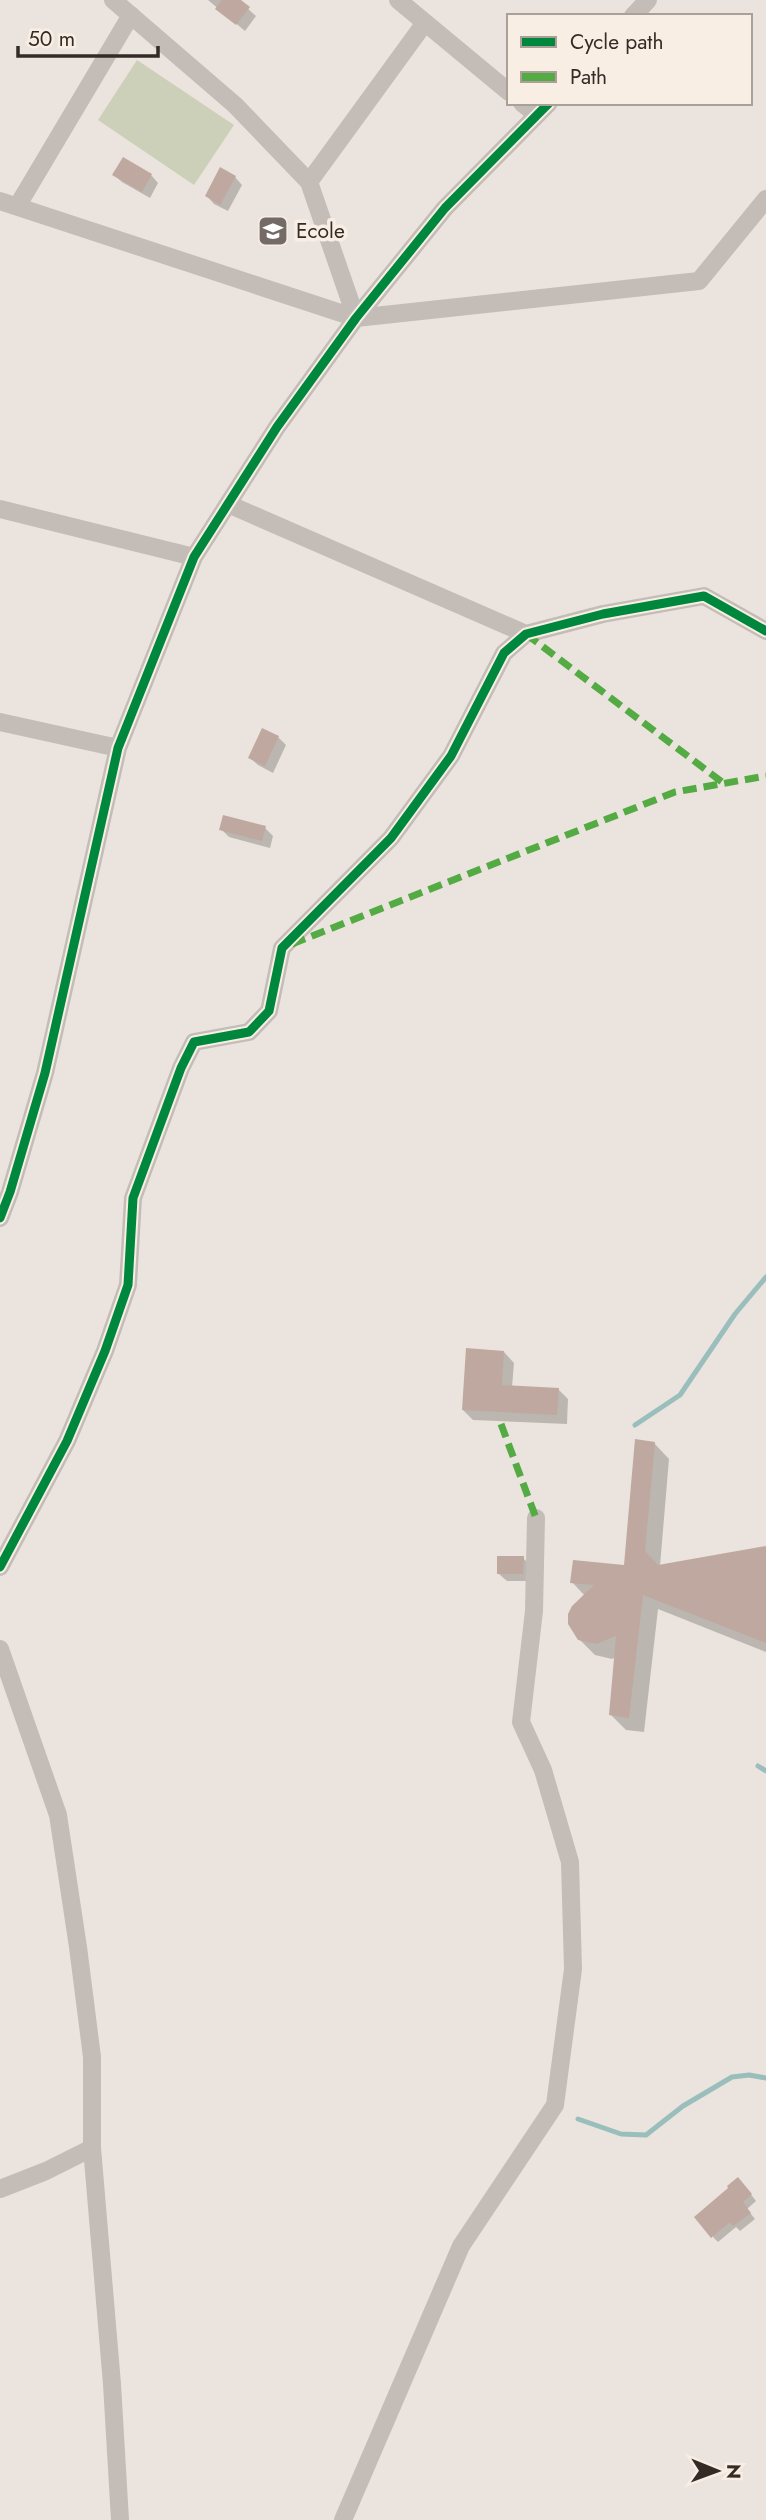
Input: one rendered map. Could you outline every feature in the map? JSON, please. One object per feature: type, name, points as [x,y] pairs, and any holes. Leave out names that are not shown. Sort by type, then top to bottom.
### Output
[{"type":"street","points":[[113,0],[235,105],[309,181],[356,318]]},
{"type":"street","points":[[398,0],[507,90]]},
{"type":"street","points":[[634,14],[648,0]]},
{"type":"street","points":[[18,205],[131,15]]},
{"type":"street","points":[[309,181],[424,24]]},
{"type":"street","points":[[0,1218],[46,1073],[118,748],[194,557],[277,427],[356,318],[445,208],[543,109]]},
{"type":"street","points":[[0,201],[356,318],[699,281],[766,199]]},
{"type":"street","points":[[228,504],[526,635]]},
{"type":"street","points":[[0,509],[194,557]]},
{"type":"street","points":[[0,1567],[67,1441],[106,1351],[128,1284],[133,1198],[181,1068],[194,1042],[249,1032],[269,1011],[282,948],[391,838],[451,756],[504,653],[526,635],[603,614],[704,596],[766,631]]},
{"type":"street","points":[[0,722],[118,748]]},
{"type":"street","points":[[343,2520],[461,2246],[555,2105],[573,1969],[570,1862],[542,1770],[521,1722],[534,1611],[536,1518]]},
{"type":"street","points":[[0,1649],[58,1815],[93,2057],[92,2148],[112,2384],[120,2520]]},
{"type":"street","points":[[0,2189],[46,2171],[92,2148]]},
{"type":"green space","points":[[137,60],[234,125],[194,185],[98,120]]},
{"type":"building","points":[[222,0],[241,0],[250,7],[236,25],[215,9]]},
{"type":"building","points":[[123,157],[152,174],[142,192],[112,175]]},
{"type":"building","points":[[220,167],[236,176],[220,205],[205,196]]},
{"type":"building","points":[[262,728],[279,736],[265,766],[248,758]]},
{"type":"building","points":[[223,815],[266,826],[262,841],[219,830]]},
{"type":"building","points":[[466,1348],[504,1351],[502,1385],[559,1388],[557,1415],[462,1410]]},
{"type":"building","points":[[635,1439],[655,1442],[645,1551],[658,1565],[766,1546],[766,1643],[643,1595],[629,1718],[609,1715],[616,1636],[596,1644],[578,1640],[568,1624],[568,1614],[572,1606],[594,1585],[570,1583],[573,1560],[624,1565]]},
{"type":"building","points":[[497,1556],[524,1556],[523,1574],[497,1574]]},
{"type":"building","points":[[738,2177],[752,2194],[743,2202],[751,2213],[733,2226],[730,2222],[711,2238],[694,2217]]},
{"type":"waterway","points":[[635,1425],[680,1395],[735,1314],[766,1277]]},
{"type":"waterway","points":[[758,1766],[766,1771]]},
{"type":"waterway","points":[[578,2119],[621,2134],[646,2135],[683,2106],[732,2077],[749,2075],[766,2078]]},
{"type":"marked path","points":[[526,634],[726,785]]},
{"type":"marked path","points":[[292,944],[675,792],[766,776]]},
{"type":"marked path","points":[[501,1424],[536,1518]]},
{"type":"cycle path","points":[[0,1218],[45,1073],[118,748],[194,557],[277,427],[356,318],[445,208],[547,105]]},
{"type":"cycle path","points":[[0,1567],[67,1441],[105,1351],[128,1285],[133,1198],[181,1068],[194,1042],[249,1032],[269,1011],[282,948],[391,838],[451,756],[504,653],[526,634],[603,614],[704,596],[766,631]]},
{"type":"place","name":"Ecole","points":[[273,231]]}]
